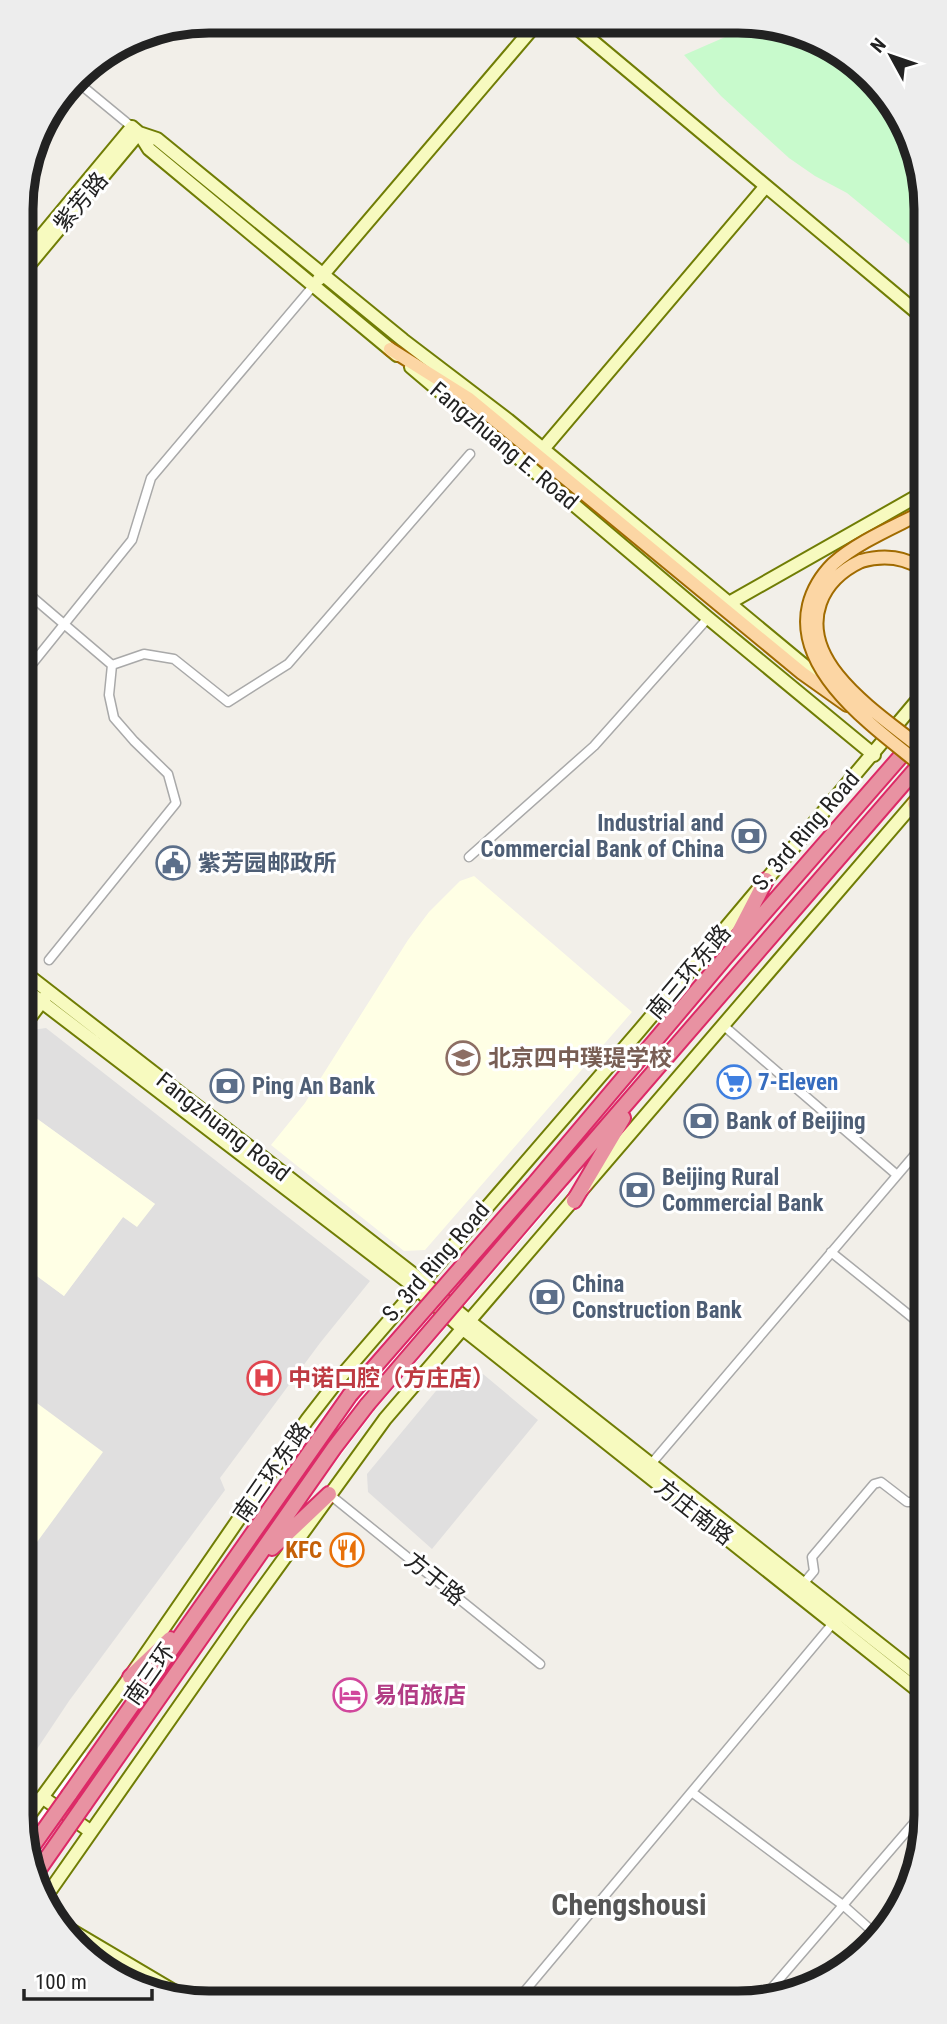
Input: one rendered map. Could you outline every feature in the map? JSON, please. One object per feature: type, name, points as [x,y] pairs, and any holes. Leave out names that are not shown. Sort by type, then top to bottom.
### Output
[{"type":"highway","name":"S. 3rd Ring Road","points":[[36,1842],[350,1395],[914,742]]},
{"type":"highway","name":"S. 3rd Ring Road","points":[[251,1568],[367,1405],[914,774]]},
{"type":"highway","points":[[724,959],[766,880]]},
{"type":"highway","points":[[574,1201],[643,1086]]},
{"type":"highway","points":[[251,1568],[329,1494]]},
{"type":"highway","name":"南三环","points":[[41,1866],[251,1568]]},
{"type":"highway","points":[[130,1677],[194,1616]]},
{"type":"main road","points":[[390,349],[468,398],[802,673],[914,757]]},
{"type":"main road","points":[[862,716],[827,677],[815,658],[808,636],[810,602],[819,581],[834,563],[914,517]]},
{"type":"main road","points":[[914,565],[892,557],[861,561],[836,577],[824,594],[817,615],[820,646],[830,665],[854,692],[914,742]]},
{"type":"street","points":[[34,663],[132,540],[151,478],[528,33]]},
{"type":"street","points":[[583,33],[914,310]]},
{"type":"street","points":[[83,87],[136,130],[157,139],[403,340],[543,449],[889,736]]},
{"type":"street","name":"紫芳路","points":[[34,246],[136,130]]},
{"type":"street","name":"紫芳路","points":[[34,258],[136,130]]},
{"type":"street","name":"Fangzhuang E. Road","points":[[136,130],[149,149],[874,755]]},
{"type":"street","points":[[543,449],[766,186]]},
{"type":"street","points":[[112,665],[145,654],[174,659],[228,702],[288,664],[470,454]]},
{"type":"street","points":[[729,603],[914,498]]},
{"type":"street","points":[[34,599],[112,665]]},
{"type":"street","points":[[469,857],[594,746],[708,618]]},
{"type":"street","points":[[49,960],[176,803],[168,774],[114,718],[109,695],[112,665]]},
{"type":"street","name":"南三环东路","points":[[33,1809],[130,1677],[307,1420],[419,1284],[622,1050],[914,705]]},
{"type":"street","points":[[49,1887],[385,1419],[914,805]]},
{"type":"street","name":"Fangzhuang Road","points":[[34,983],[45,997],[419,1284],[466,1325]]},
{"type":"street","points":[[33,1013],[45,997],[34,992]]},
{"type":"street","points":[[724,1026],[898,1175]]},
{"type":"street","points":[[651,1464],[913,1157]]},
{"type":"street","points":[[831,1252],[913,1318]]},
{"type":"street","name":"方庄南路","points":[[466,1325],[651,1464],[913,1671]]},
{"type":"street","name":"方庄南路","points":[[466,1325],[913,1686]]},
{"type":"street","points":[[803,1584],[814,1571],[812,1557],[874,1484],[881,1482],[907,1502],[913,1502]]},
{"type":"street","name":"方于路","points":[[329,1494],[540,1664]]},
{"type":"street","points":[[525,1991],[834,1622]]},
{"type":"street","points":[[692,1793],[844,1906],[871,1930]]},
{"type":"street","points":[[41,1797],[90,1831]]},
{"type":"street","points":[[773,1987],[913,1825]]},
{"type":"street","points":[[84,1938],[160,1983]]},
{"type":"shaded area","name":"北京四中璞瑅学校","points":[[474,876],[632,1012],[425,1250],[404,1251],[271,1145],[305,1103],[408,940],[429,912],[460,881]]},
{"type":"shaded area","points":[[46,1028],[370,1281],[320,1343],[220,1478],[225,1490],[69,1701],[33,1755],[33,1273],[64,1296],[123,1217],[155,1204],[33,1116],[33,1030]]},
{"type":"shaded area","points":[[33,1116],[155,1204],[137,1227],[123,1217],[64,1296],[33,1273]]},
{"type":"shaded area","points":[[455,1368],[483,1374],[538,1420],[432,1549],[368,1492],[367,1474]]},
{"type":"shaded area","points":[[33,1400],[103,1452],[33,1547]]},
{"type":"green space","points":[[734,33],[772,37],[816,51],[854,77],[856,91],[868,91],[890,121],[908,164],[914,209],[914,248],[847,193],[789,158],[721,96],[684,55]]},
{"type":"pier","points":[[541,1163],[568,1186],[376,1409],[313,1492],[282,1470],[345,1386]]},
{"type":"pier","points":[[84,1752],[115,1774],[44,1875],[39,1860],[34,1824]]},
{"type":"place","name":"Industrial and Commercial Bank of China","points":[[749,836]]},
{"type":"place","name":"紫芳园邮政所","points":[[173,863]]},
{"type":"place","name":"北京四中璞瑅学校","points":[[463,1058]]},
{"type":"place","name":"7-Eleven","points":[[734,1082]]},
{"type":"place","name":"Ping An Bank","points":[[227,1086]]},
{"type":"place","name":"Bank of Beijing","points":[[701,1121]]},
{"type":"place","name":"Beijing Rural Commercial Bank","points":[[637,1190]]},
{"type":"place","name":"China Construction Bank","points":[[547,1297]]},
{"type":"place","name":"中诺口腔（方庄店）","points":[[264,1378]]},
{"type":"place","name":"KFC","points":[[347,1550]]},
{"type":"place","name":"易佰旅店","points":[[350,1695]]},
{"type":"district","name":"Chengshousi","points":[[629,1904]]}]
